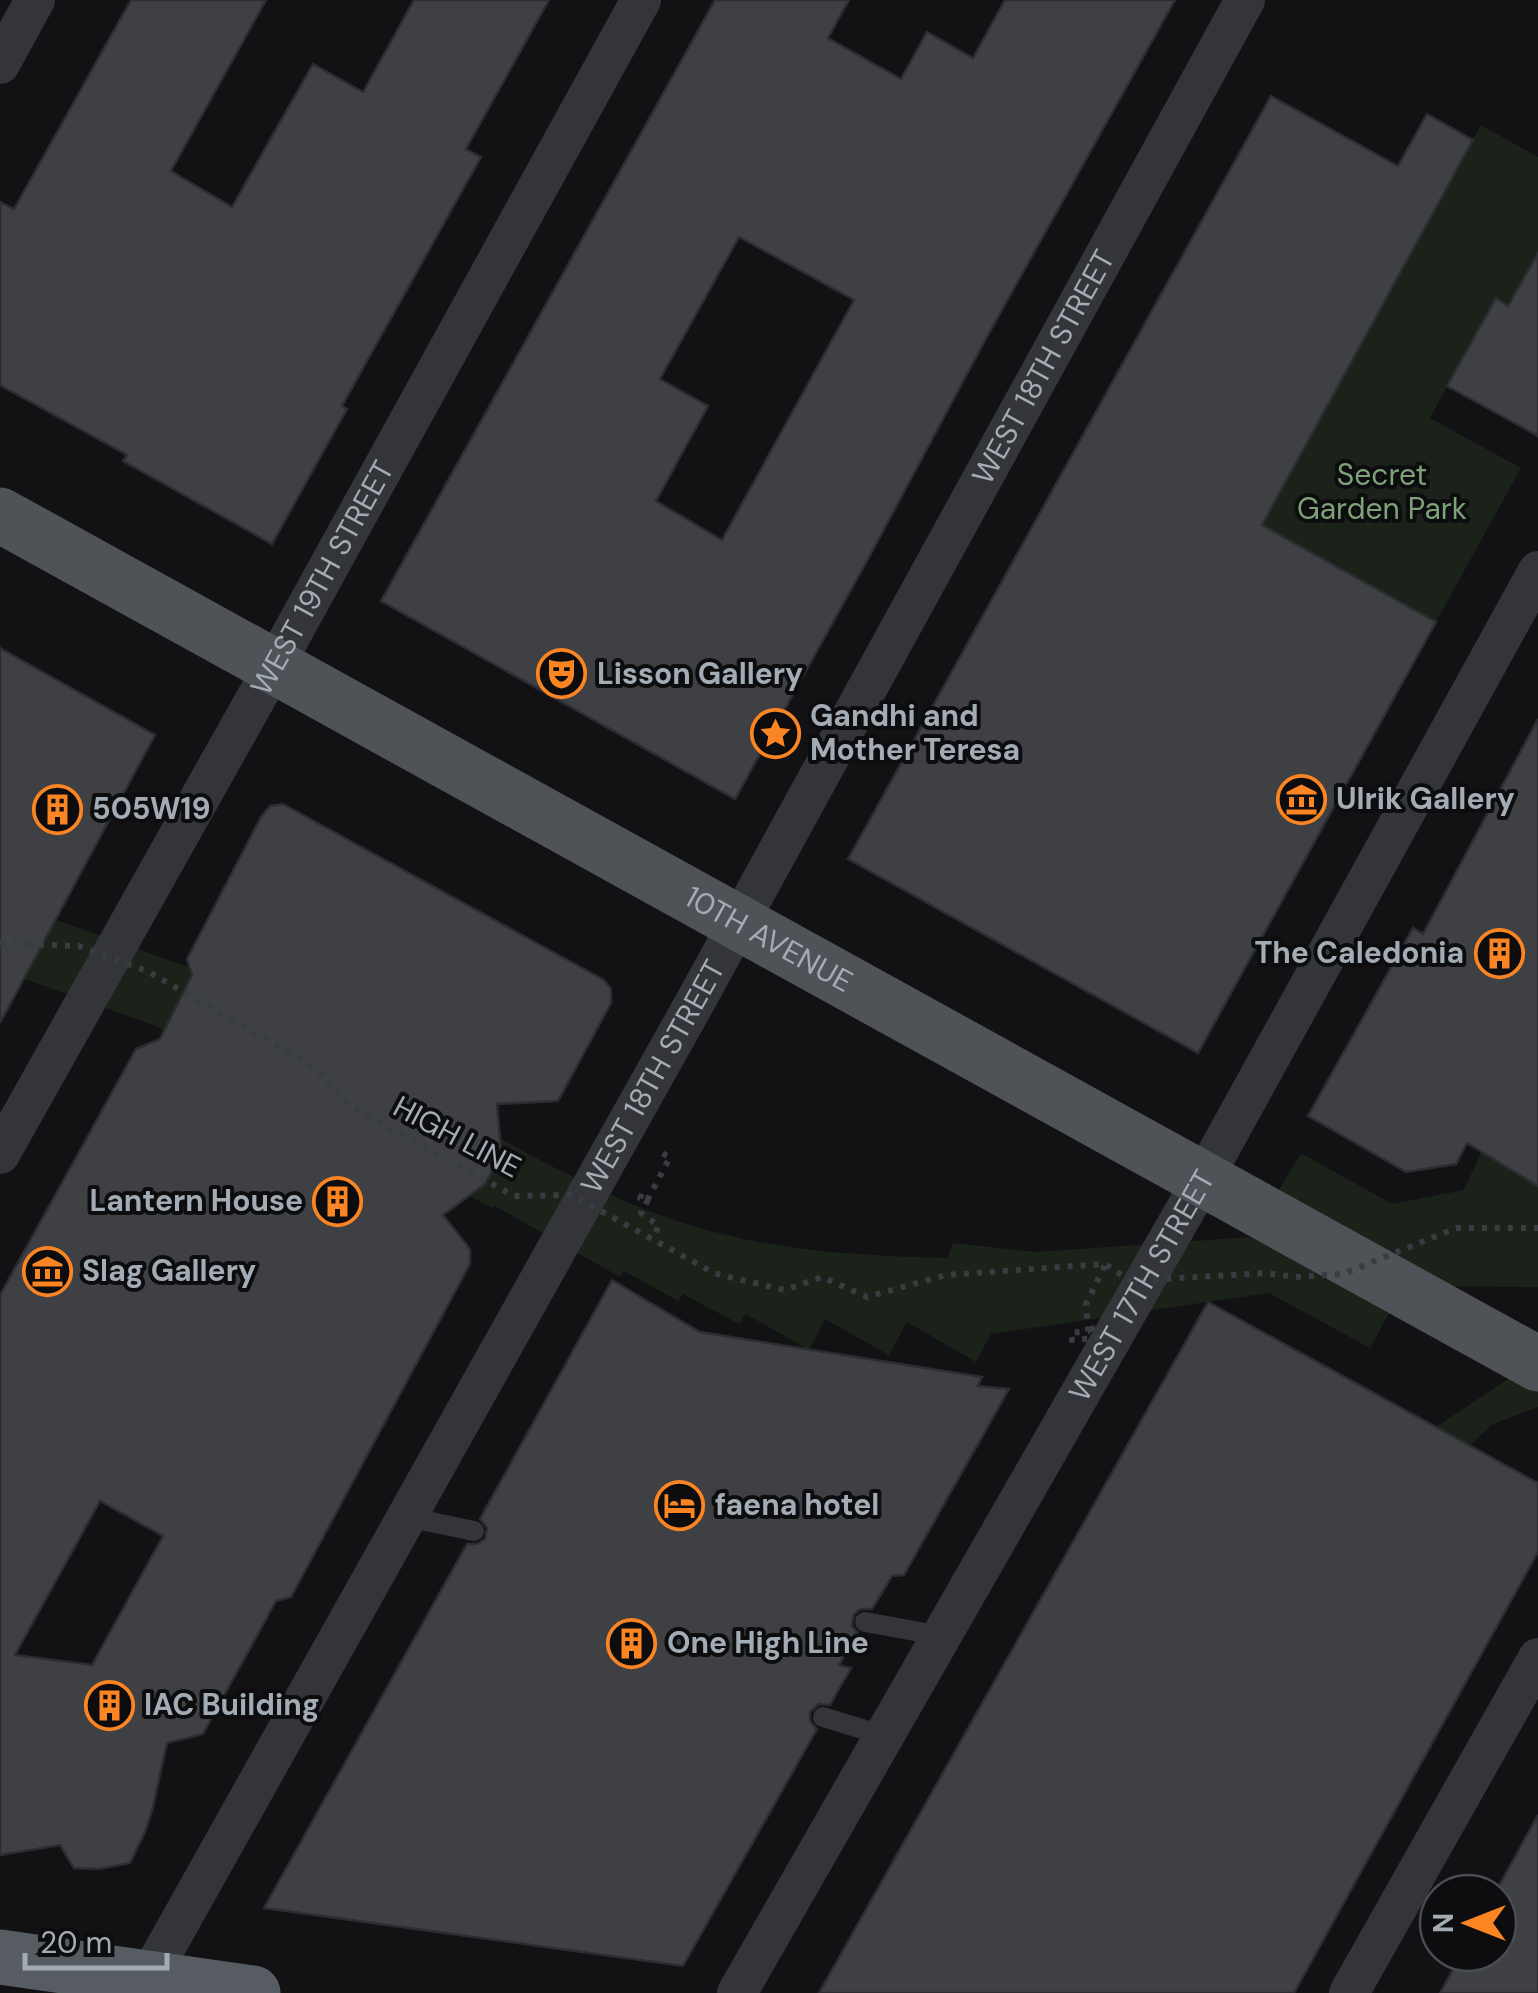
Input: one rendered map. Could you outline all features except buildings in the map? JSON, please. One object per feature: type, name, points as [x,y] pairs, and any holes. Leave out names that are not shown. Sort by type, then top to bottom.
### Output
[{"type":"highway","points":[[0,1957],[144,1985],[253,1993]]},
{"type":"main road","name":"10TH AVENUE","points":[[0,514],[1538,1364]]},
{"type":"street","points":[[0,64],[35,0]]},
{"type":"street","name":"WEST 19TH STREET","points":[[0,1154],[641,0]]},
{"type":"street","name":"WEST 18TH STREET","points":[[144,1985],[738,922],[1245,0]]},
{"type":"street","name":"WEST 17TH STREET","points":[[737,1993],[1203,1180],[1537,574]]},
{"type":"street","points":[[1349,1993],[1538,1658]]},
{"type":"lane","points":[[407,1517],[474,1531]]},
{"type":"lane","points":[[865,1622],[942,1636]]},
{"type":"lane","points":[[824,1717],[884,1736]]},
{"type":"path","name":"HIGH LINE","points":[[0,944],[79,946],[148,970],[316,1068],[348,1104],[514,1196],[572,1195],[714,1273],[784,1290],[822,1276],[867,1297],[946,1275],[1105,1264],[1131,1281],[1266,1273],[1295,1277],[1343,1274],[1456,1228],[1538,1228]]},
{"type":"path","points":[[640,1198],[646,1200],[670,1157]]},
{"type":"path","points":[[652,1239],[659,1226],[641,1213],[666,1167],[658,1162]]},
{"type":"path","points":[[1089,1330],[1086,1304],[1105,1264]]},
{"type":"green space","name":"Secret Garden Park","points":[[1481,125],[1538,157],[1538,253],[1508,306],[1495,299],[1430,418],[1521,468],[1436,622],[1262,525]]},
{"type":"green space","points":[[0,895],[51,918],[190,965],[569,1175],[660,1215],[723,1234],[863,1255],[948,1258],[953,1243],[1036,1252],[1251,1237],[1301,1153],[1392,1204],[1464,1190],[1481,1152],[1538,1186],[1538,1287],[1404,1286],[1370,1348],[1269,1293],[991,1334],[976,1362],[907,1322],[889,1355],[825,1319],[809,1350],[746,1314],[739,1324],[683,1294],[678,1301],[624,1271],[620,1277],[156,1026],[0,970]]},
{"type":"green space","points":[[1538,1359],[1538,1407],[1493,1424],[1469,1446],[1436,1427]]},
{"type":"place","name":"Lisson Gallery","points":[[562,674]]},
{"type":"place","name":"Gandhi and Mother Teresa","points":[[775,733]]},
{"type":"place","name":"Ulrik Gallery","points":[[1301,799]]},
{"type":"place","name":"505W19","points":[[57,809]]},
{"type":"place","name":"The Caledonia","points":[[1499,953]]},
{"type":"place","name":"Lantern House","points":[[338,1201]]},
{"type":"place","name":"Slag Gallery","points":[[47,1271]]},
{"type":"place","name":"faena hotel","points":[[680,1505]]},
{"type":"place","name":"One High Line","points":[[632,1643]]},
{"type":"place","name":"IAC Building","points":[[109,1705]]}]
